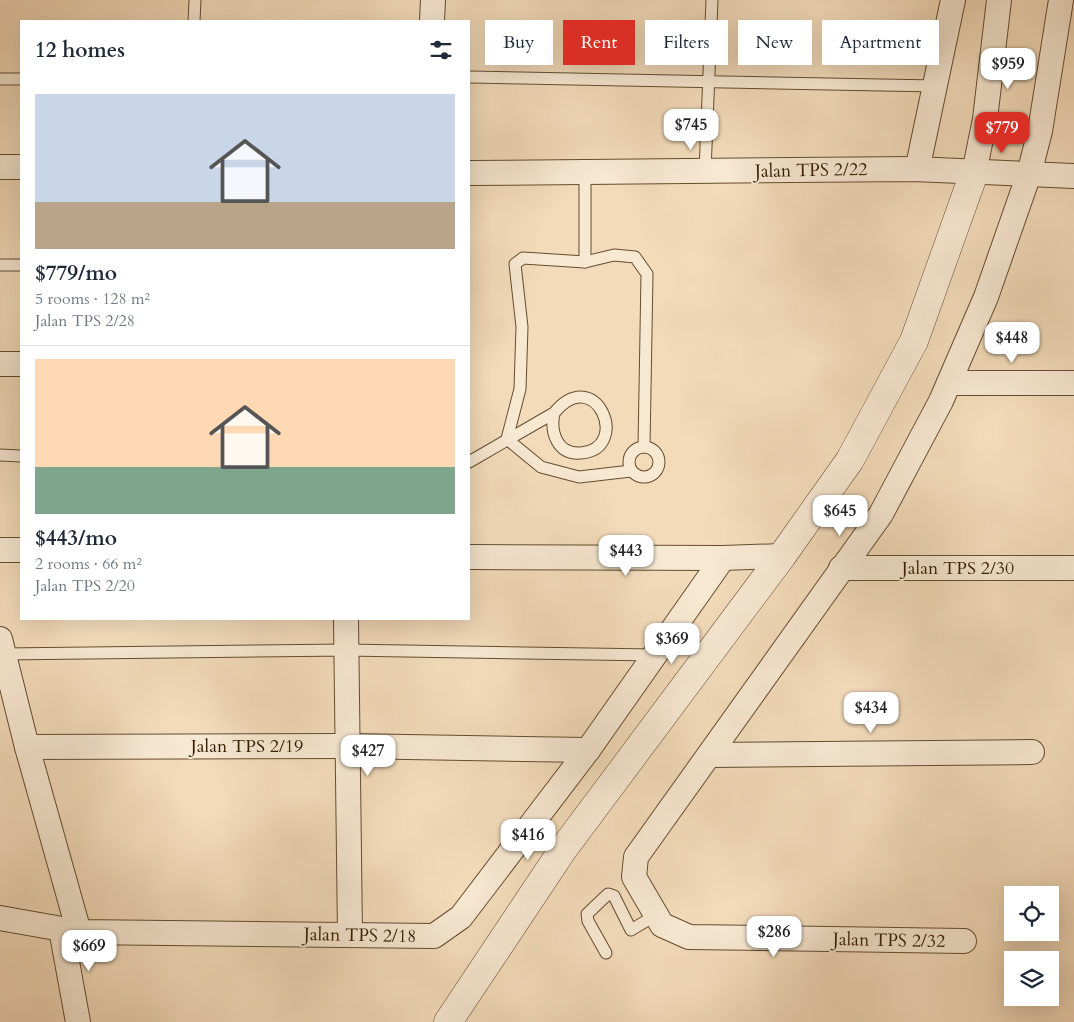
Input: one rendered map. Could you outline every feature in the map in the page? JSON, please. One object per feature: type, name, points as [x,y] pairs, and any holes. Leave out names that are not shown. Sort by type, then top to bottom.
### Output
[{"type":"street","points":[[432,20],[433,0]]},
{"type":"street","points":[[914,169],[919,161],[953,0]]},
{"type":"street","points":[[448,1022],[564,848],[782,556],[850,460],[914,342],[974,173],[985,119],[999,0]]},
{"type":"street","points":[[710,755],[881,514],[949,384],[986,297],[1029,174],[1040,131],[1061,0]]},
{"type":"street","points":[[0,167],[20,167]]},
{"type":"street","name":"Jalan TPS 2/22","points":[[470,173],[914,169],[1074,176]]},
{"type":"street","points":[[0,364],[20,364]]},
{"type":"street","points":[[949,384],[1074,383]]},
{"type":"street","points":[[0,550],[20,550]]},
{"type":"street","points":[[470,557],[723,558],[782,556]]},
{"type":"street","name":"Jalan TPS 2/18","points":[[0,918],[70,931],[434,936],[461,917],[588,750],[723,558]]},
{"type":"street","name":"Jalan TPS 2/30","points":[[842,568],[1074,568]]},
{"type":"street","points":[[346,620],[350,935]]},
{"type":"street","points":[[2,646],[70,931],[78,1022]]},
{"type":"street","name":"Jalan TPS 2/19","points":[[27,746],[348,746],[588,750]]},
{"type":"street","points":[[710,755],[1032,752]]},
{"type":"street","name":"Jalan TPS 2/32","points":[[710,755],[636,857],[634,877],[662,925],[689,937],[964,941]]},
{"type":"lane","points":[[194,20],[195,0]]},
{"type":"lane","points":[[705,171],[712,0]]},
{"type":"lane","points":[[470,77],[936,86]]},
{"type":"lane","points":[[0,79],[20,78]]},
{"type":"lane","points":[[585,262],[586,172]]},
{"type":"lane","points":[[507,439],[520,389],[522,327],[515,264],[523,258],[585,262],[614,255],[635,257],[647,274],[644,447]]},
{"type":"lane","points":[[0,265],[20,265]]},
{"type":"lane","points":[[470,461],[554,413],[563,402],[577,397],[591,400],[602,409],[607,423],[604,437],[595,448],[581,453],[567,450],[556,441],[551,427],[554,413]]},
{"type":"lane","points":[[507,439],[541,467],[579,477],[631,471]]},
{"type":"lane","points":[[644,447],[652,450],[658,457],[658,466],[654,473],[647,477],[638,477],[631,471],[628,463],[630,455],[636,449],[644,447]]},
{"type":"lane","points":[[0,455],[20,456]]},
{"type":"lane","points":[[2,646],[655,656]]},
{"type":"lane","points":[[606,953],[588,921],[587,914],[608,894],[614,896],[631,930],[656,915]]}]
